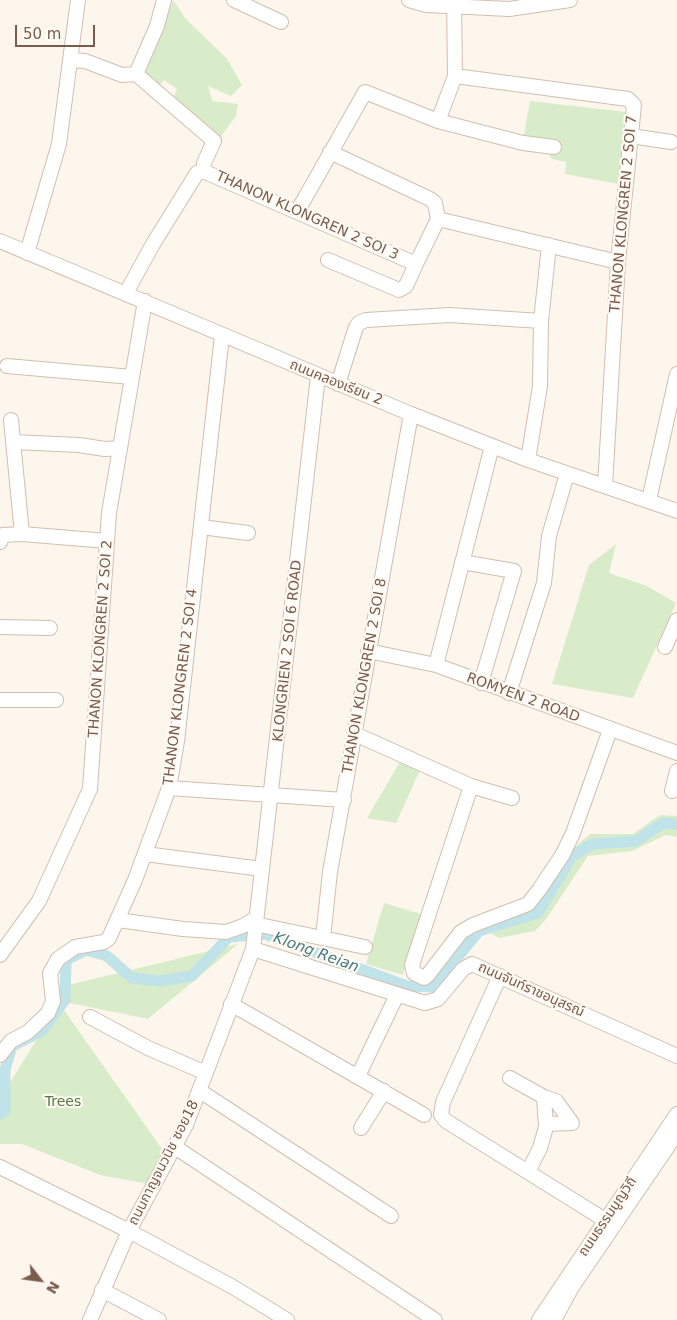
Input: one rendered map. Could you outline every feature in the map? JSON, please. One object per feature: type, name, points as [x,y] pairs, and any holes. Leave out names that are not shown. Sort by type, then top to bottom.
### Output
[{"type":"street","points":[[27,253],[59,144],[78,0]]},
{"type":"street","points":[[136,74],[156,26],[164,0]]},
{"type":"street","points":[[234,0],[282,22]]},
{"type":"street","points":[[409,0],[426,5],[454,3],[509,9],[570,0]]},
{"type":"street","points":[[438,121],[455,76],[454,3]]},
{"type":"street","points":[[71,60],[86,61],[122,75],[136,74],[214,141],[213,147],[204,163]]},
{"type":"street","name":"THANON KLONGREN 2 SOI 7","points":[[455,76],[628,99],[634,107],[618,262],[605,486]]},
{"type":"street","points":[[297,212],[365,92],[438,121],[523,144],[554,147]]},
{"type":"street","points":[[631,136],[671,142]]},
{"type":"street","points":[[330,152],[430,199],[435,203],[438,219],[618,262]]},
{"type":"street","name":"THANON KLONGREN 2 SOI 3","points":[[126,293],[153,244],[197,173],[203,171],[416,264],[438,219]]},
{"type":"street","name":"ถนนคลองเรียน 2","points":[[0,241],[411,414],[528,460],[677,511]]},
{"type":"street","points":[[528,460],[540,386],[541,321],[550,245]]},
{"type":"street","points":[[328,260],[399,290],[406,286],[416,264]]},
{"type":"street","name":"THANON KLONGREN 2 SOI 2","points":[[0,955],[38,901],[90,790],[107,541],[120,448],[145,301]]},
{"type":"street","points":[[338,384],[356,327],[360,322],[366,320],[449,315],[541,321]]},
{"type":"street","name":"THANON KLONGREN 2 SOI 4","points":[[0,1055],[11,1042],[28,1032],[48,1013],[53,1001],[50,973],[58,959],[75,947],[106,941],[118,920],[170,788],[177,742],[222,336]]},
{"type":"street","points":[[7,366],[132,376]]},
{"type":"street","points":[[649,500],[677,374]]},
{"type":"street","name":"KLONGRIEN 2 SOI 6 ROAD","points":[[253,948],[272,796],[318,376]]},
{"type":"street","name":"THANON KLONGREN 2 SOI 8","points":[[323,938],[330,872],[411,414]]},
{"type":"street","points":[[11,420],[22,534]]},
{"type":"street","points":[[13,442],[79,445],[105,449],[120,448]]},
{"type":"street","points":[[436,665],[492,446]]},
{"type":"street","points":[[509,693],[544,583],[549,536],[567,474]]},
{"type":"street","points":[[201,527],[248,533]]},
{"type":"street","points":[[0,542],[3,536],[22,534],[107,541]]},
{"type":"street","points":[[462,562],[514,571],[481,683]]},
{"type":"street","points":[[665,647],[677,620]]},
{"type":"street","points":[[0,626],[50,628]]},
{"type":"street","name":"ROMYEN 2 ROAD","points":[[368,651],[436,665],[677,753]]},
{"type":"street","points":[[0,700],[56,700]]},
{"type":"street","points":[[471,786],[412,965],[414,973],[422,978],[428,976],[461,932],[473,924],[528,904],[539,890],[563,854],[573,833],[610,730]]},
{"type":"street","points":[[355,734],[471,786],[512,798]]},
{"type":"street","points":[[672,791],[677,771]]},
{"type":"street","points":[[170,788],[344,800]]},
{"type":"street","points":[[145,854],[262,869]]},
{"type":"street","points":[[118,920],[184,929],[226,932],[255,923],[365,946]]},
{"type":"street","name":"ถนนจันท์ราชอนุสรณ์","points":[[253,948],[417,1002],[431,1003],[445,993],[469,964],[500,976],[677,1056]]},
{"type":"street","name":"ถนนกาญจนวนิช ซอย18","points":[[90,1320],[129,1231],[175,1147],[200,1091],[253,948]]},
{"type":"street","points":[[500,976],[443,1102],[440,1113],[446,1121],[605,1220]]},
{"type":"street","points":[[358,1076],[397,995]]},
{"type":"street","points":[[231,1004],[424,1115]]},
{"type":"street","points":[[90,1017],[148,1048],[206,1073]]},
{"type":"street","points":[[510,1078],[544,1097],[556,1101],[572,1123],[546,1124]]},
{"type":"street","points":[[200,1091],[391,1216]]},
{"type":"street","points":[[361,1128],[384,1091]]},
{"type":"street","points":[[528,1172],[540,1148],[546,1124],[544,1097]]},
{"type":"street","name":"ถนนธรรมนูญวิถี","points":[[539,1320],[677,1114]]},
{"type":"street","name":"ถนนธรรมนูญวิถี","points":[[554,1320],[572,1287],[677,1132]]},
{"type":"street","points":[[175,1147],[435,1320]]},
{"type":"street","points":[[0,1167],[129,1231],[233,1287],[287,1320]]},
{"type":"street","points":[[102,1290],[159,1320]]},
{"type":"green space","points":[[173,0],[185,18],[227,59],[242,85],[231,96],[208,86],[212,101],[238,104],[236,116],[219,139],[173,99],[177,89],[164,80],[159,86],[145,75]]},
{"type":"green space","points":[[530,101],[626,112],[618,184],[565,174],[566,162],[552,159],[546,149],[523,140]]},
{"type":"green space","points":[[616,544],[609,573],[647,586],[676,603],[633,698],[552,684],[589,565]]},
{"type":"green space","points":[[400,762],[420,770],[396,823],[367,818]]},
{"type":"green space","points":[[660,815],[677,816],[677,837],[666,835],[632,851],[588,856],[546,919],[535,931],[499,938],[479,926],[533,908],[569,852],[590,834],[633,834]]},
{"type":"green space","points":[[384,903],[421,914],[403,975],[366,964]]},
{"type":"green space","points":[[238,944],[148,1019],[70,1003],[69,985]]},
{"type":"green space","name":"Trees","points":[[59,1003],[164,1152],[149,1184],[100,1175],[22,1144],[0,1144],[0,1099]]},
{"type":"waterway","name":"Klong Reian","points":[[0,1114],[5,1111],[5,1070],[12,1046],[42,1031],[65,1000],[66,960],[86,950],[107,956],[132,978],[160,981],[192,976],[229,937],[265,934],[407,986],[433,987],[479,931],[538,913],[572,856],[592,844],[636,841],[663,823],[677,824]]}]
